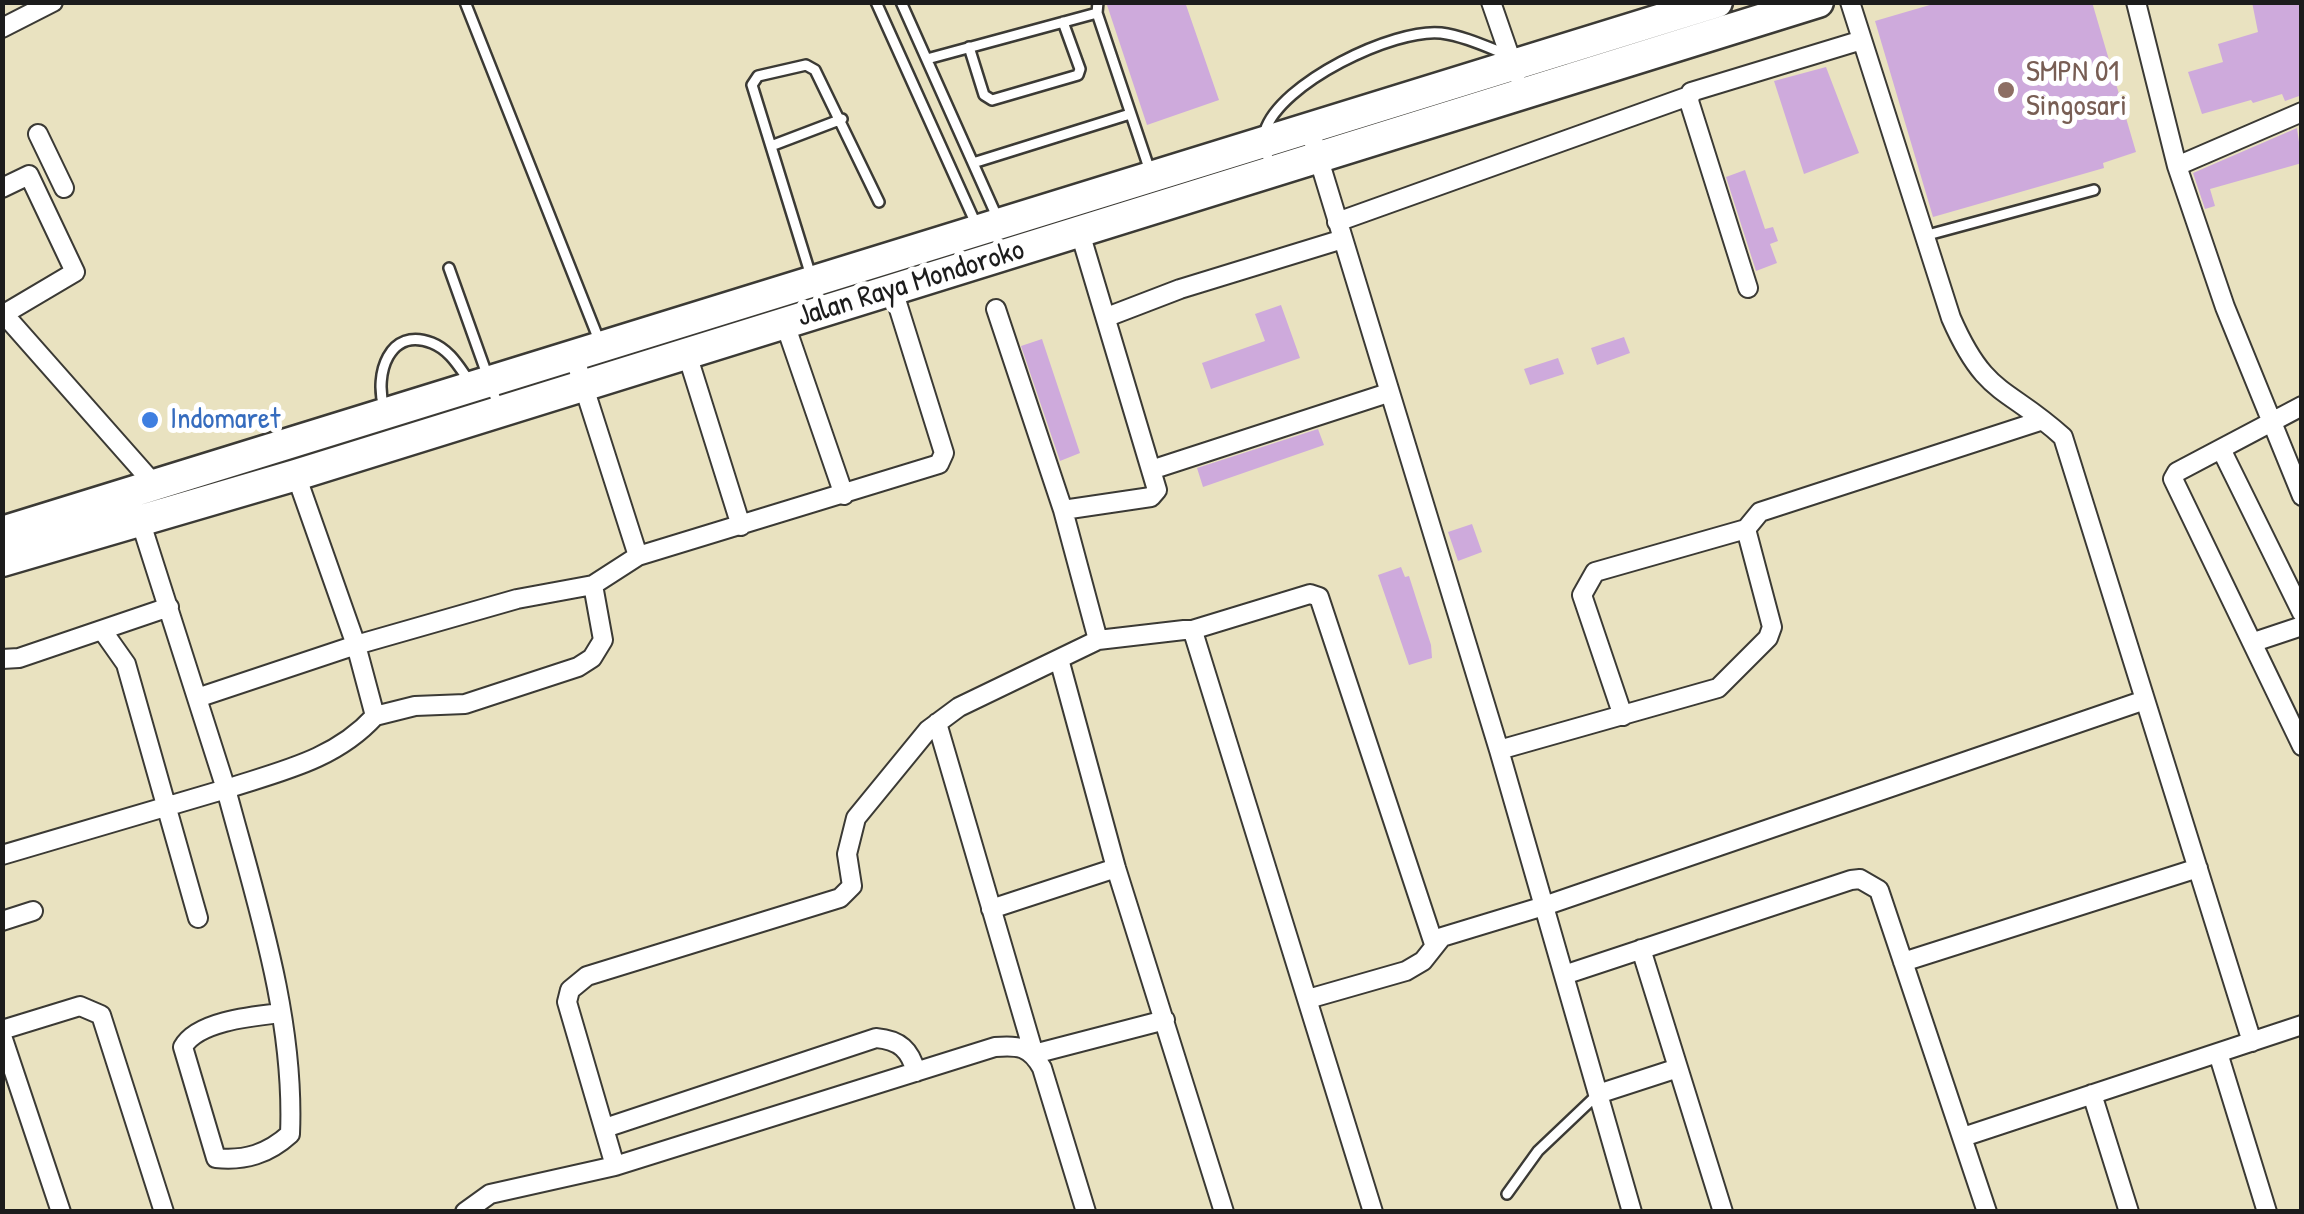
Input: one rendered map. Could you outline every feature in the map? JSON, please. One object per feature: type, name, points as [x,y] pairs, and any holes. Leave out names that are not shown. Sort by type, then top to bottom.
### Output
[{"type":"highway","name":"Jalan Raya Mondoroko","points":[[2,561],[296,475],[588,352],[1309,127],[1511,59],[1717,2]]},
{"type":"highway","name":"Jalan Raya Mondoroko","points":[[2,532],[387,414],[488,394],[584,386],[1818,2]]},
{"type":"highway","points":[[904,287],[906,253]]},
{"type":"highway","points":[[256,454],[266,484]]},
{"type":"street","points":[[2,28],[53,2]]},
{"type":"street","points":[[1491,2],[1523,93]]},
{"type":"street","points":[[1850,2],[1951,318],[1969,360],[2001,394],[2063,437],[2252,1042]]},
{"type":"street","points":[[2136,2],[2177,166],[2225,307],[2302,496]]},
{"type":"street","points":[[1106,317],[1690,96],[1694,88],[1862,40]]},
{"type":"street","points":[[1690,96],[1748,288]]},
{"type":"street","points":[[2177,166],[2302,112]]},
{"type":"street","points":[[1309,127],[1422,510],[1499,750],[1632,1212]]},
{"type":"street","points":[[38,134],[64,188]]},
{"type":"street","points":[[32,180],[53,168]]},
{"type":"street","points":[[2,188],[27,176],[32,180],[75,272],[3,313],[154,484]]},
{"type":"street","points":[[1063,510],[1151,497],[1157,490],[1069,202]]},
{"type":"street","points":[[197,698],[356,645],[517,599],[593,585],[638,556],[940,464],[944,453],[904,287]]},
{"type":"street","points":[[996,309],[1063,510],[1098,640]]},
{"type":"street","points":[[786,324],[844,494]]},
{"type":"street","points":[[588,352],[584,386],[638,556]]},
{"type":"street","points":[[687,354],[741,526]]},
{"type":"street","points":[[1151,470],[1388,393]]},
{"type":"street","points":[[2302,406],[2177,472],[2172,479],[2302,746]]},
{"type":"street","points":[[1623,716],[1582,595],[1587,580],[1595,572],[1746,529],[1760,512],[2040,421]]},
{"type":"street","points":[[2221,448],[2302,613]]},
{"type":"street","points":[[296,475],[356,645],[375,716]]},
{"type":"street","points":[[140,520],[226,790],[262,920],[281,1013],[288,1050],[290,1134],[275,1148],[238,1160],[216,1158],[182,1046],[192,1036],[249,1017],[281,1013]]},
{"type":"street","points":[[1499,750],[1718,688],[1768,638],[1772,626],[1746,529]]},
{"type":"street","points":[[2,855],[226,790],[330,754],[350,743],[375,716],[415,706],[465,704],[578,667],[592,658],[603,640],[593,585]]},
{"type":"street","points":[[615,1166],[566,1002],[570,990],[587,976],[840,898],[852,886],[847,854],[856,818],[910,746],[959,706],[1098,640],[1192,630],[1310,594],[1320,597],[1434,944]]},
{"type":"street","points":[[2,658],[19,658],[169,607]]},
{"type":"street","points":[[2254,642],[2302,626]]},
{"type":"street","points":[[102,630],[126,664],[198,918]]},
{"type":"street","points":[[1192,630],[1373,1212]]},
{"type":"street","points":[[1058,659],[1116,868],[1224,1212]]},
{"type":"street","points":[[1308,999],[1406,971],[1442,937],[1544,906],[2145,700]]},
{"type":"street","points":[[937,723],[1034,1054],[1086,1212]]},
{"type":"street","points":[[992,909],[1116,868]]},
{"type":"street","points":[[1904,962],[2198,868]]},
{"type":"street","points":[[1564,975],[1860,879],[1879,890],[1988,1212]]},
{"type":"street","points":[[2,921],[33,912]]},
{"type":"street","points":[[1641,949],[1723,1212]]},
{"type":"street","points":[[61,1212],[2,1033],[80,1006],[101,1016],[164,1212]]},
{"type":"street","points":[[465,1212],[490,1194],[615,1166],[995,1047],[1018,1045],[1034,1054],[1165,1020]]},
{"type":"street","points":[[1962,1137],[2302,1025]]},
{"type":"street","points":[[604,1128],[876,1038],[904,1047],[911,1054],[916,1072]]},
{"type":"street","points":[[2218,1053],[2267,1212]]},
{"type":"street","points":[[1598,1094],[1678,1068]]},
{"type":"street","points":[[2092,1094],[2130,1212]]},
{"type":"lane","points":[[465,2],[588,352]]},
{"type":"lane","points":[[876,2],[989,227]]},
{"type":"lane","points":[[901,2],[973,163],[989,227],[989,260]]},
{"type":"lane","points":[[927,58],[1063,22],[1097,8],[1152,176]]},
{"type":"lane","points":[[969,47],[984,95],[992,100],[1078,75],[1080,69],[1063,22]]},
{"type":"lane","points":[[1272,172],[1263,141],[1269,123],[1297,90],[1345,60],[1411,34],[1440,33],[1511,59]]},
{"type":"lane","points":[[821,313],[752,85],[758,76],[806,64],[816,70],[879,202]]},
{"type":"lane","points":[[973,163],[1130,114]]},
{"type":"lane","points":[[771,146],[842,120]]},
{"type":"lane","points":[[1924,236],[2094,190]]},
{"type":"lane","points":[[449,268],[488,394]]},
{"type":"lane","points":[[387,414],[380,373],[384,360],[399,345],[430,342],[450,355],[488,394]]},
{"type":"lane","points":[[1507,1194],[1538,1151],[1598,1094]]},
{"type":"building","points":[[1106,2],[1185,2],[1219,100],[1147,125]]},
{"type":"building","name":"SMPN 01 Singosari","points":[[1940,2],[2092,2],[2136,152],[2103,163],[2104,168],[1933,217],[1875,21]]},
{"type":"building","points":[[2252,2],[2302,2],[2302,95],[2285,101],[2282,94],[2202,114],[2188,72],[2223,62],[2218,44],[2258,32]]},
{"type":"building","points":[[1826,67],[1859,153],[1804,174],[1774,81]]},
{"type":"building","points":[[2297,128],[2302,163],[2210,189],[2215,206],[2205,209],[2193,173]]},
{"type":"building","points":[[1745,170],[1765,229],[1773,227],[1778,241],[1770,244],[1777,263],[1756,271],[1726,177]]},
{"type":"building","points":[[1281,305],[1300,358],[1211,389],[1202,363],[1265,341],[1255,314]]},
{"type":"building","points":[[1624,337],[1630,353],[1597,365],[1591,348]]},
{"type":"building","points":[[1042,339],[1080,453],[1060,461],[1021,346]]},
{"type":"building","points":[[1558,358],[1564,374],[1530,385],[1524,369]]},
{"type":"building","points":[[1318,429],[1324,445],[1203,487],[1197,468]]},
{"type":"building","points":[[1472,524],[1482,552],[1458,561],[1448,532]]},
{"type":"building","points":[[1401,567],[1405,577],[1409,576],[1431,645],[1432,658],[1409,665],[1378,575]]},
{"type":"place","name":"SMPN 01 Singosari","points":[[2006,90]]},
{"type":"place","name":"Indomaret","points":[[150,420]]}]
